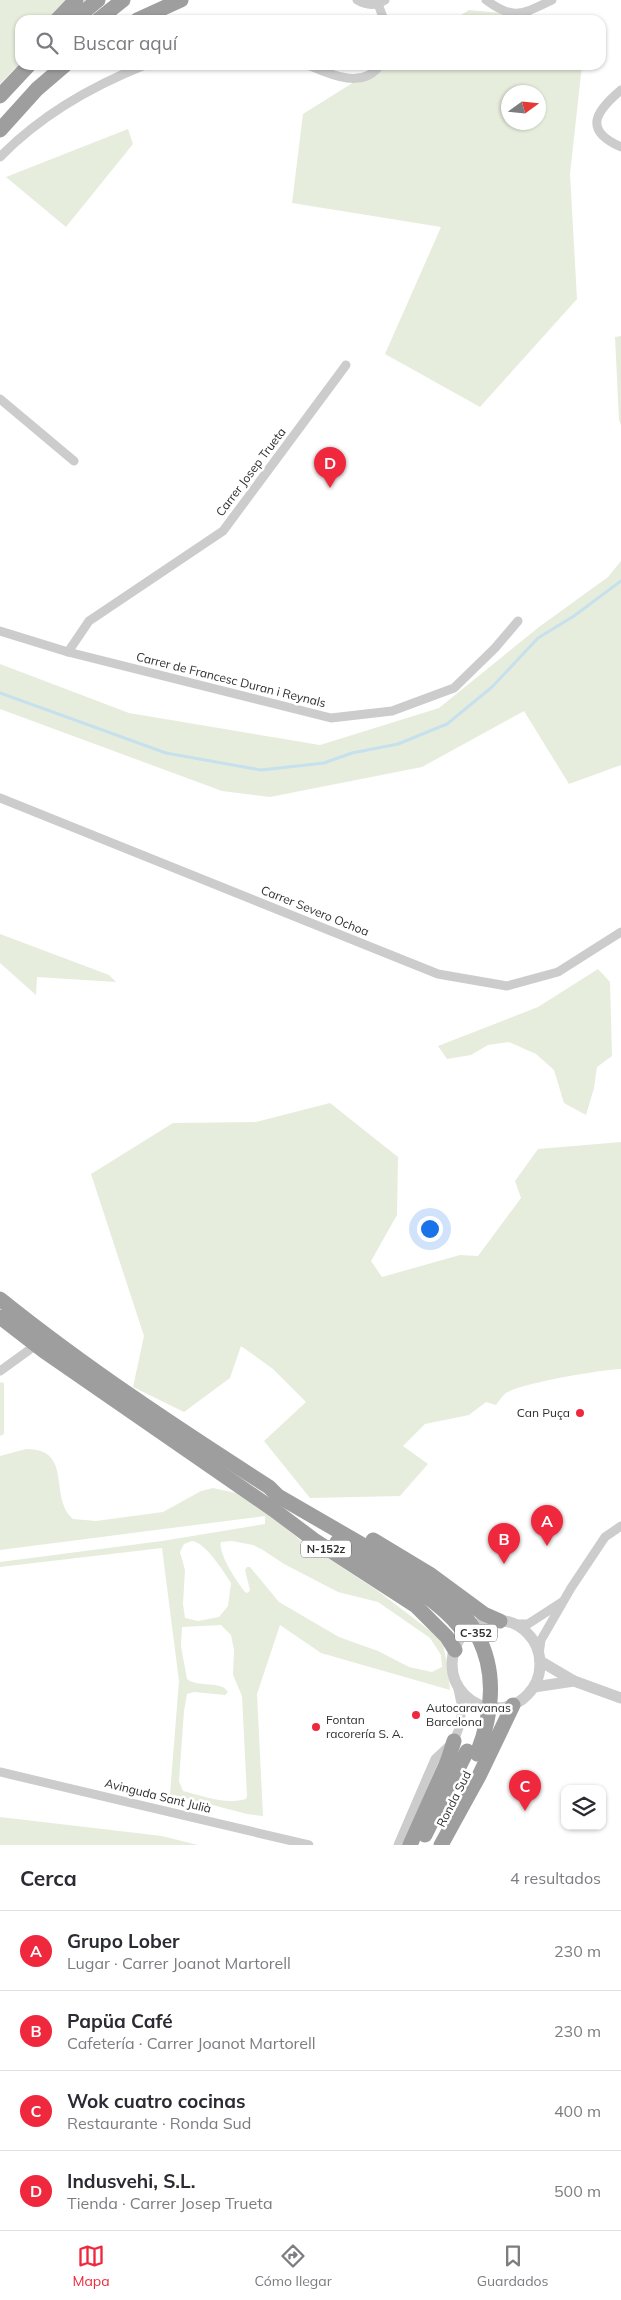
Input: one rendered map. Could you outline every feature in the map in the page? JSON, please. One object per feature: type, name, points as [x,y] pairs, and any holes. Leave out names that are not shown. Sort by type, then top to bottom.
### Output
[{"type":"highway","points":[[62,15],[76,0]]},
{"type":"highway","points":[[80,15],[98,0]]},
{"type":"highway","points":[[104,15],[123,0]]},
{"type":"highway","points":[[148,15],[180,0]]},
{"type":"highway","points":[[0,118],[43,70]]},
{"type":"highway","points":[[0,130],[37,90],[59,70]]},
{"type":"highway","points":[[0,96],[20,71]]},
{"type":"highway","name":"N-152z","points":[[0,1300],[50,1339],[126,1393],[269,1487],[281,1490],[328,1515],[431,1574],[484,1614],[507,1622]]},
{"type":"highway","name":"N-152z","points":[[0,1317],[36,1345],[314,1540],[416,1606],[447,1637],[455,1650]]},
{"type":"highway","name":"C-352","points":[[191,1453],[376,1559],[433,1587],[453,1603],[479,1639],[488,1662],[491,1681],[491,1701],[485,1733],[420,1845]]},
{"type":"highway","name":"C-352","points":[[269,1487],[278,1496],[376,1559]]},
{"type":"highway","points":[[441,1845],[479,1776],[513,1705]]},
{"type":"highway","points":[[410,1845],[448,1760],[454,1741]]},
{"type":"highway","name":"Ronda Sud","points":[[432,1845],[472,1753]]},
{"type":"street","points":[[357,0],[368,5],[382,2],[383,15]]},
{"type":"street","points":[[486,0],[501,11],[512,13],[526,12],[552,0]]},
{"type":"street","points":[[0,157],[42,120],[94,88],[134,70]]},
{"type":"street","points":[[320,70],[334,76],[347,78],[367,76],[376,70]]},
{"type":"street","points":[[621,90],[601,110],[597,122],[599,133],[606,140],[621,147]]},
{"type":"street","name":"Carrer Josep Trueta","points":[[68,652],[89,621],[222,531],[346,365]]},
{"type":"street","points":[[0,399],[74,461]]},
{"type":"street","name":"Carrer de Francesc Duran i Reynals","points":[[0,631],[68,652],[331,718],[392,711],[454,688],[495,648],[518,621]]},
{"type":"street","name":"Carrer Severo Ochoa","points":[[0,798],[438,974],[507,986],[558,972],[621,932]]},
{"type":"street","points":[[0,1371],[36,1345]]},
{"type":"street","points":[[457,1684],[465,1695],[475,1703],[487,1707],[500,1708],[513,1705],[526,1696],[538,1679],[541,1640],[570,1588],[605,1537],[621,1526]]},
{"type":"street","points":[[398,1845],[435,1759],[454,1741],[459,1728],[462,1708],[452,1662],[458,1642],[469,1630],[479,1624],[507,1622],[528,1624],[565,1600]]},
{"type":"street","name":"N-152z","points":[[507,1622],[525,1632],[532,1640],[539,1657],[574,1681],[621,1698]]},
{"type":"street","name":"N-152z","points":[[534,1687],[574,1681]]},
{"type":"street","name":"Avinguda Sant Julià","points":[[0,1772],[309,1845]]},
{"type":"green space","points":[[0,0],[90,0],[72,15],[15,15],[15,68],[0,84]]},
{"type":"green space","points":[[469,10],[522,15],[461,15]]},
{"type":"green space","points":[[373,70],[581,70],[570,174],[577,299],[480,407],[385,354],[441,227],[292,203],[303,114]]},
{"type":"green space","points":[[128,129],[133,144],[66,227],[6,177]]},
{"type":"green space","points":[[621,336],[621,425],[619,420],[615,337]]},
{"type":"green space","points":[[621,561],[621,765],[569,784],[524,711],[422,767],[270,797],[222,791],[0,709],[0,664],[129,713],[320,745],[439,708],[539,627],[608,577]]},
{"type":"green space","points":[[0,934],[109,975],[116,982],[37,977],[36,995],[0,963]]},
{"type":"green space","points":[[598,969],[610,982],[612,1056],[597,1067],[594,1088],[586,1115],[564,1103],[554,1070],[536,1054],[509,1042],[488,1045],[471,1055],[447,1059],[438,1046],[538,1007]]},
{"type":"green space","points":[[330,1103],[398,1157],[397,1215],[371,1261],[382,1277],[460,1255],[478,1256],[521,1198],[515,1181],[538,1149],[621,1142],[621,1369],[579,1374],[527,1385],[506,1393],[496,1405],[486,1402],[469,1415],[425,1424],[403,1446],[428,1464],[400,1496],[310,1498],[264,1441],[306,1402],[273,1369],[241,1346],[230,1378],[184,1412],[133,1387],[144,1336],[91,1174],[173,1123],[256,1122]]},
{"type":"green space","points":[[0,1382],[4,1383],[4,1434],[0,1436]]},
{"type":"green space","points":[[26,1449],[41,1451],[50,1457],[55,1465],[66,1510],[73,1519],[96,1521],[163,1512],[201,1491],[213,1488],[236,1493],[257,1504],[300,1540],[378,1591],[442,1640],[450,1690],[321,1653],[280,1625],[257,1694],[263,1816],[247,1814],[170,1794],[179,1681],[162,1548],[0,1567],[0,1562],[162,1541],[265,1524],[265,1516],[0,1550],[0,1456]],"holes":[[[192,1541],[203,1546],[231,1583],[228,1606],[219,1617],[198,1621],[185,1618],[183,1604],[185,1570],[180,1552],[184,1544]],[[232,1541],[253,1545],[284,1564],[338,1592],[378,1602],[430,1638],[441,1655],[442,1667],[432,1672],[409,1667],[378,1651],[339,1637],[279,1602],[250,1567],[247,1567],[245,1570],[250,1590],[248,1593],[245,1592],[225,1560],[221,1542]],[[221,1625],[231,1635],[234,1650],[233,1675],[242,1696],[246,1799],[238,1801],[222,1800],[183,1791],[179,1781],[187,1694],[194,1692],[225,1695],[228,1692],[220,1686],[192,1682],[187,1679],[181,1646],[182,1627]]]},
{"type":"green space","points":[[0,1817],[162,1836],[198,1845],[0,1845]]},
{"type":"waterway","points":[[0,693],[166,753],[261,770],[324,763],[352,753],[398,744],[447,724],[492,687],[538,638],[574,616],[621,581]]},
{"type":"place","name":"Indusvehi, S.L.","points":[[330,488]]},
{"type":"place","name":"Can Puça","points":[[580,1413]]},
{"type":"place","name":"Grupo Lober","points":[[547,1546]]},
{"type":"place","name":"Papüa Café","points":[[504,1564]]},
{"type":"place","name":"Autocaravanas Barcelona","points":[[416,1715]]},
{"type":"place","name":"Fontan racorería S. A.","points":[[316,1727]]},
{"type":"place","name":"Wok cuatro cocinas","points":[[525,1811]]}]
